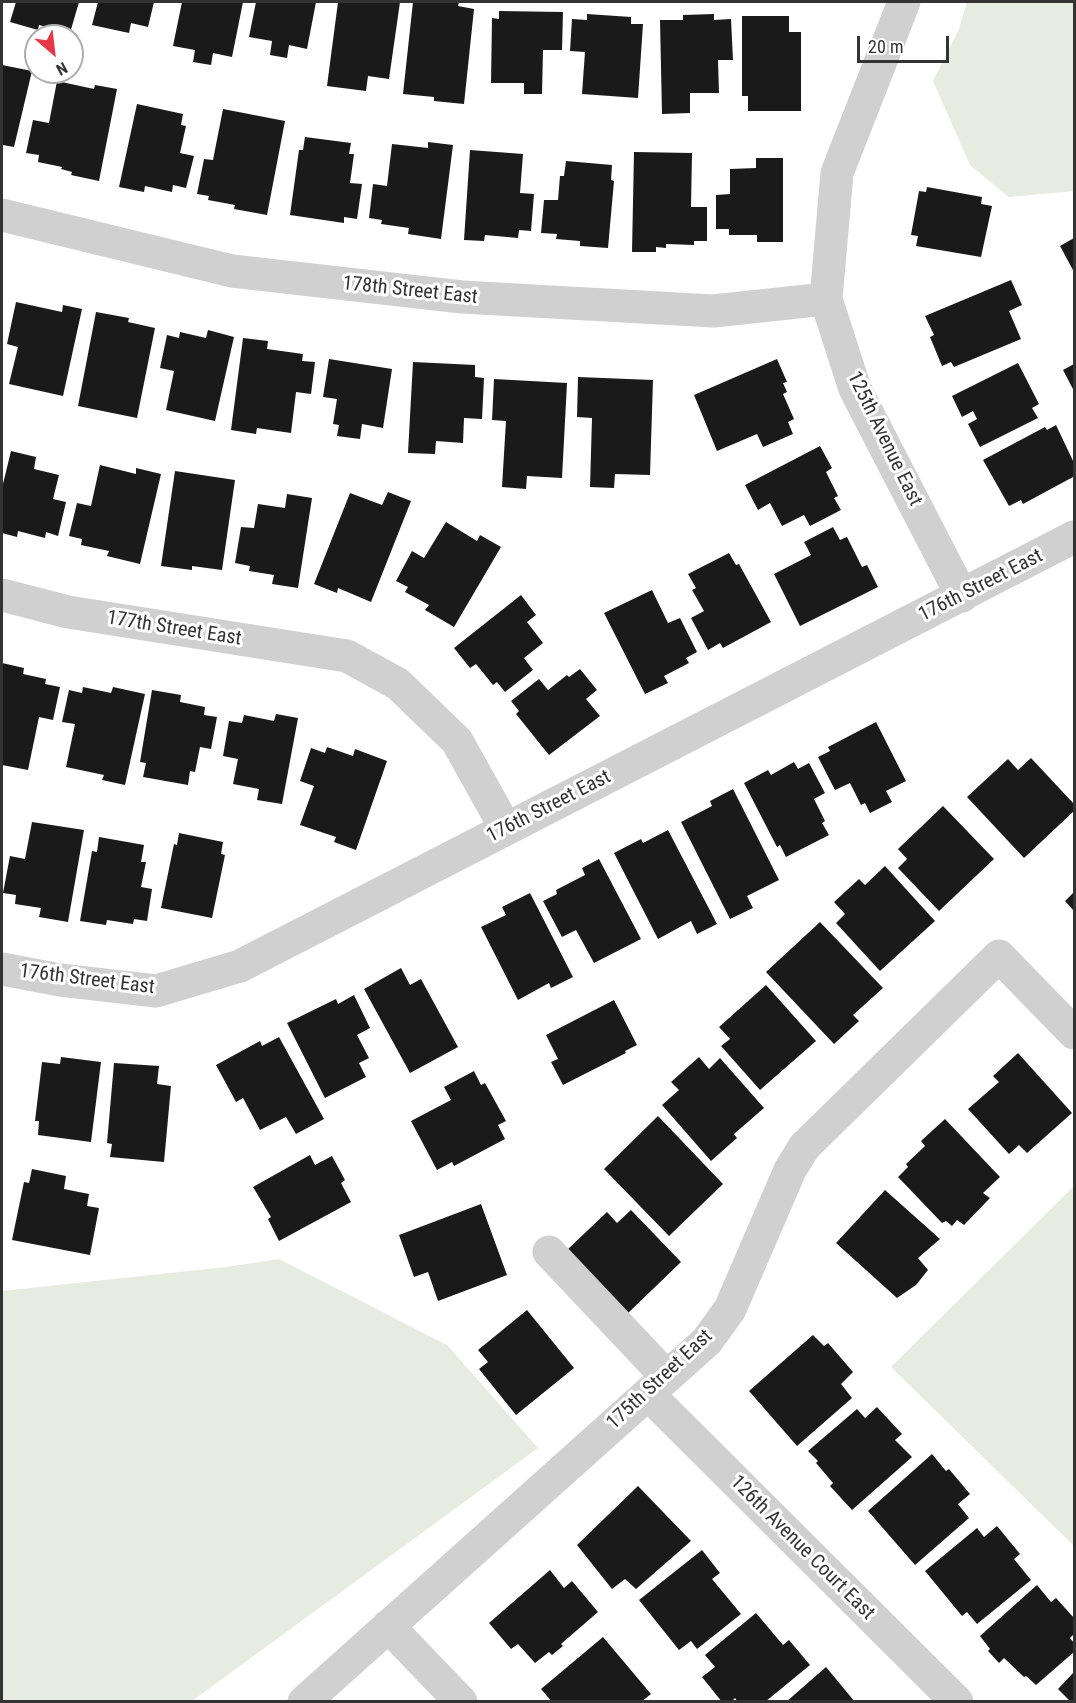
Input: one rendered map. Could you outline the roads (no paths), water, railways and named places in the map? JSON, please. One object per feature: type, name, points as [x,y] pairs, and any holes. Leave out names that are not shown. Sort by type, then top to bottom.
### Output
[{"type":"street","name":"125th Avenue East","points":[[904,2],[837,173],[826,298],[855,388],[962,596]]},
{"type":"street","name":"178th Street East","points":[[2,215],[232,271],[462,297],[713,311],[826,298]]},
{"type":"street","name":"176th Street East","points":[[2,969],[60,980],[156,991],[240,966],[1074,537]]},
{"type":"street","name":"177th Street East","points":[[2,595],[68,612],[347,656],[398,684],[457,741],[506,829]]},
{"type":"street","name":"175th Street East","points":[[304,1701],[707,1341],[730,1309],[790,1170],[804,1147],[999,956],[1074,1033]]},
{"type":"street","name":"126th Avenue Court East","points":[[549,1252],[657,1385],[957,1701]]},
{"type":"street","points":[[388,1626],[460,1701]]}]
